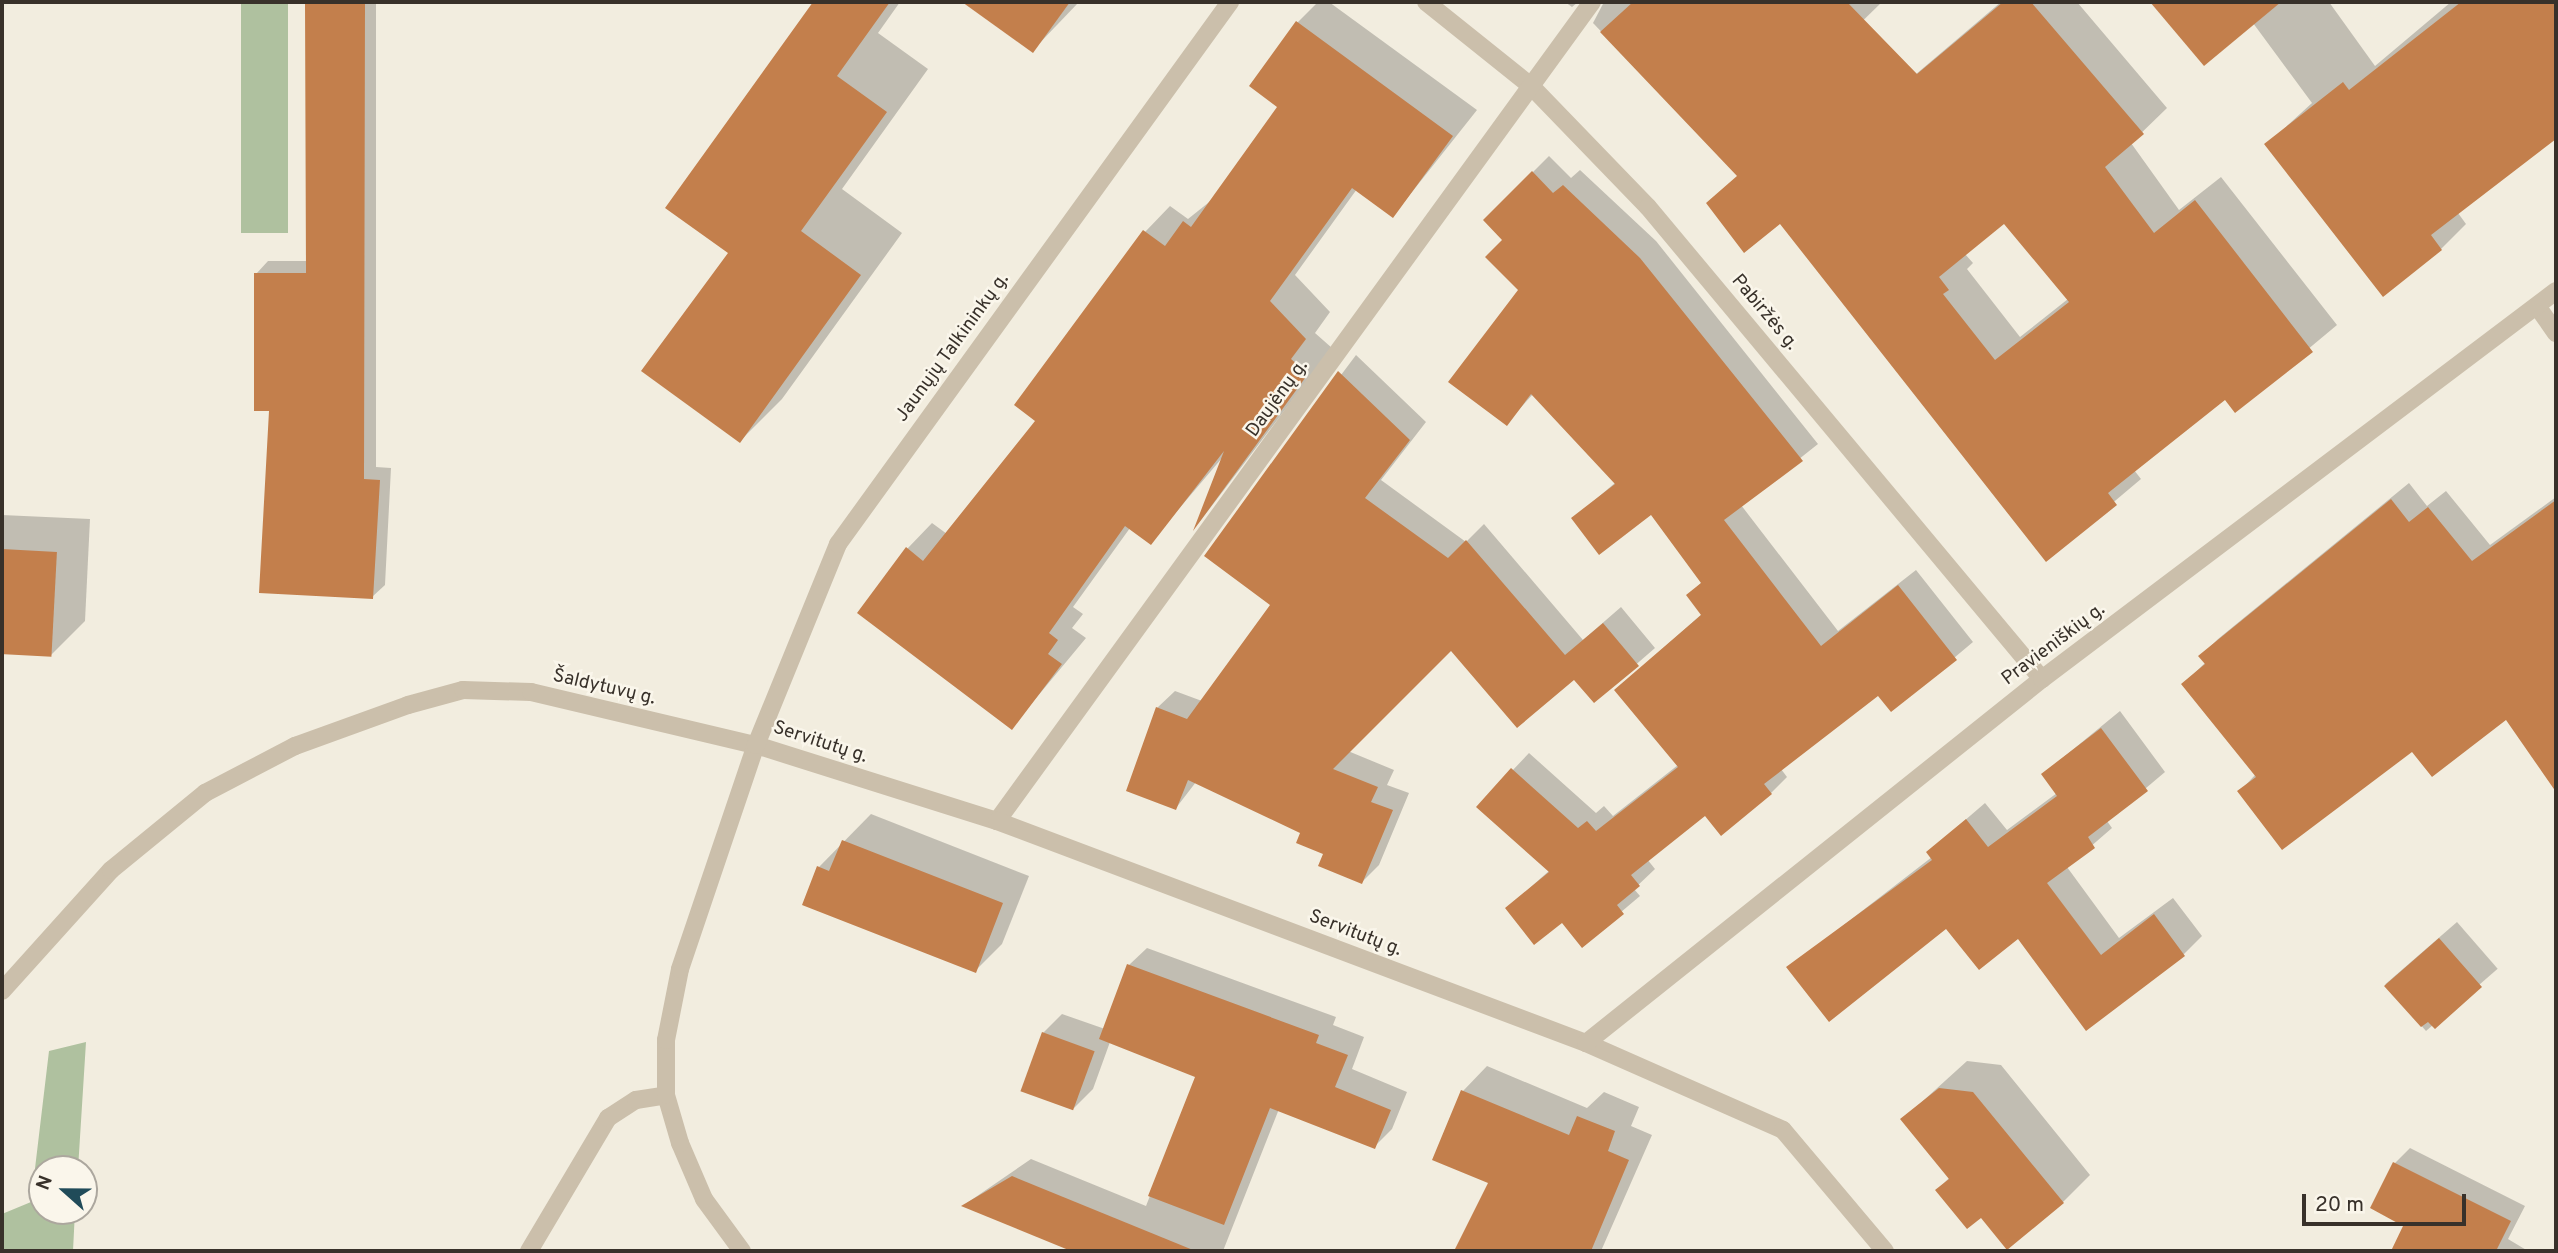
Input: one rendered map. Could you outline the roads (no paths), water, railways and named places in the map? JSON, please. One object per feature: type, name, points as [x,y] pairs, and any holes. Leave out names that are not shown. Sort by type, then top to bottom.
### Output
[{"type":"street","name":"Jaunųjų Talkininkų g.","points":[[756,745],[838,544],[1230,2]]},
{"type":"street","name":"Pabiržės g.","points":[[1426,2],[1531,86],[1648,207],[2042,679]]},
{"type":"street","name":"Daujėnų g.","points":[[997,821],[1592,2]]},
{"type":"street","name":"Pravieniškių g.","points":[[1586,1043],[2042,679],[2556,291]]},
{"type":"street","points":[[2537,306],[2556,333]]},
{"type":"street","name":"Šaldytuvų g.","points":[[2,991],[111,870],[205,793],[295,746],[408,705],[463,690],[531,692],[756,745]]},
{"type":"street","name":"Servitutų g.","points":[[756,745],[997,821],[1586,1043],[1783,1130],[1885,1251]]},
{"type":"street","points":[[742,1251],[704,1199],[666,1095],[666,1040],[680,970],[756,745]]},
{"type":"street","points":[[529,1251],[608,1118],[636,1100],[666,1095]]}]
